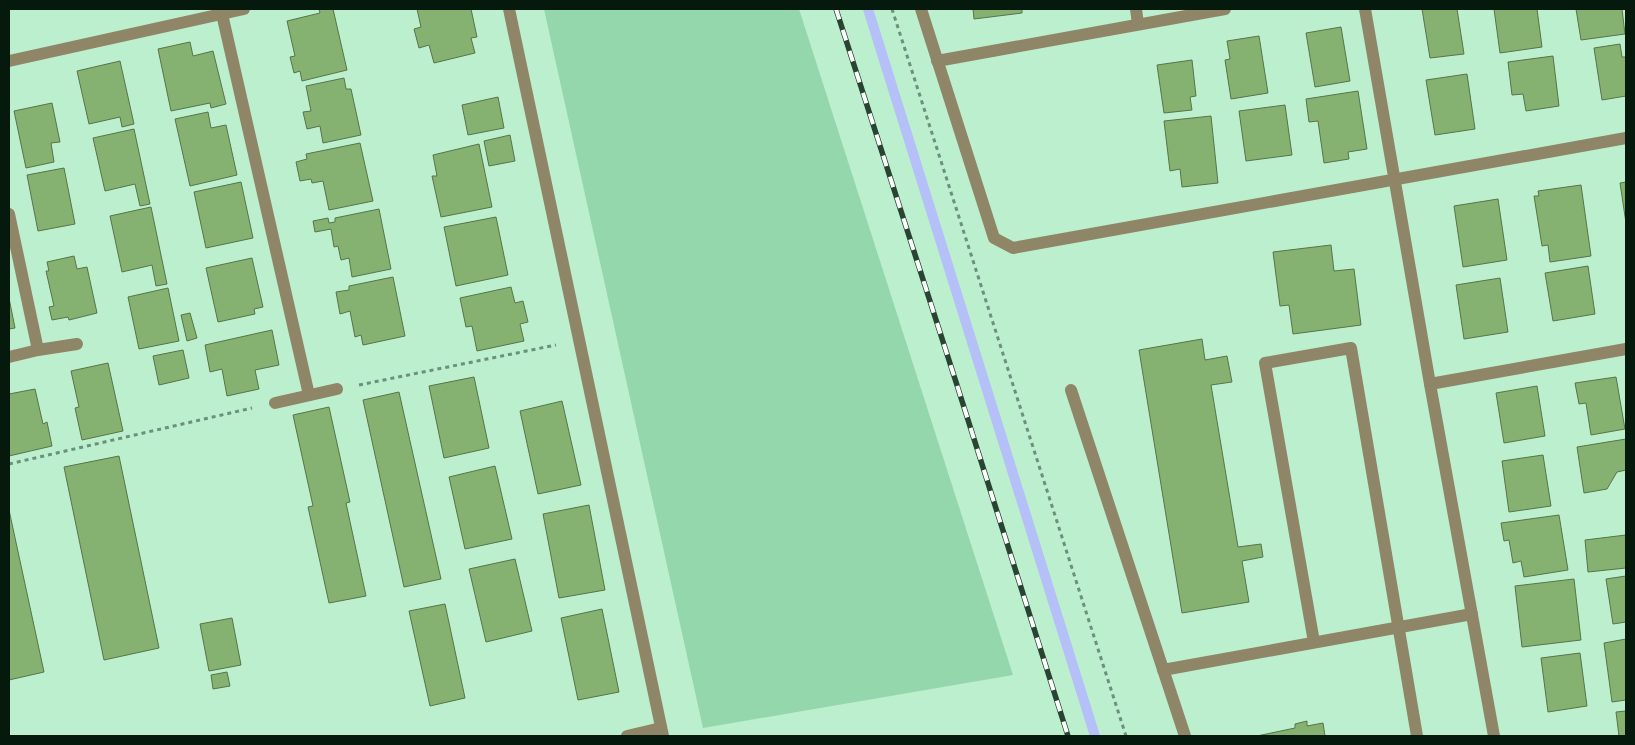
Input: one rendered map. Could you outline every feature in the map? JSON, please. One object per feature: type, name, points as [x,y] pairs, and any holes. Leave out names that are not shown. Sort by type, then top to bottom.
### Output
[{"type":"street","points":[[9,61],[244,9]]},
{"type":"street","points":[[509,9],[662,732],[626,736]]},
{"type":"street","points":[[921,9],[994,238],[1013,248],[1626,138]]},
{"type":"street","points":[[1136,9],[1138,24]]},
{"type":"street","points":[[937,61],[1225,9]]},
{"type":"street","points":[[1364,9],[1494,736]]},
{"type":"street","points":[[222,14],[308,395]]},
{"type":"street","points":[[9,214],[38,350]]},
{"type":"street","points":[[9,357],[77,344]]},
{"type":"street","points":[[1314,642],[1264,363],[1351,348],[1417,736]]},
{"type":"street","points":[[1430,384],[1626,349]]},
{"type":"street","points":[[275,403],[337,389]]},
{"type":"street","points":[[1071,390],[1185,736]]},
{"type":"street","points":[[1162,670],[1472,614]]},
{"type":"path","points":[[892,9],[1126,736]]},
{"type":"path","points":[[337,389],[579,341]]},
{"type":"path","points":[[9,464],[275,403]]},
{"type":"green space","points":[[544,9],[799,9],[1013,675],[703,728]]},
{"type":"building","points":[[319,9],[333,9],[347,70],[302,81],[300,71],[294,73],[290,57],[295,56],[287,21],[320,13]]},
{"type":"building","points":[[417,9],[471,9],[477,37],[471,38],[475,53],[434,63],[429,45],[419,48],[414,29],[421,27]]},
{"type":"building","points":[[973,9],[1022,9],[1022,13],[974,19]]},
{"type":"building","points":[[1422,9],[1457,9],[1464,54],[1430,58]]},
{"type":"building","points":[[1494,9],[1537,9],[1542,47],[1500,53]]},
{"type":"building","points":[[1576,9],[1622,9],[1625,34],[1581,40]]},
{"type":"building","points":[[1341,27],[1350,81],[1315,87],[1306,33]]},
{"type":"building","points":[[1259,36],[1268,93],[1231,99],[1225,60],[1230,59],[1227,41]]},
{"type":"building","points":[[190,42],[193,56],[213,51],[226,104],[211,108],[210,103],[171,111],[158,49]]},
{"type":"building","points":[[1620,44],[1622,57],[1626,57],[1626,96],[1602,100],[1594,48]]},
{"type":"building","points":[[1553,56],[1559,106],[1526,111],[1523,94],[1512,95],[1508,62]]},
{"type":"building","points":[[1192,60],[1196,96],[1190,97],[1192,110],[1164,113],[1157,65]]},
{"type":"building","points":[[120,61],[134,124],[122,127],[120,117],[89,124],[77,71]]},
{"type":"building","points":[[1467,74],[1475,129],[1435,135],[1426,80]]},
{"type":"building","points":[[344,78],[346,89],[351,89],[361,135],[323,143],[320,126],[307,129],[303,112],[311,111],[306,86]]},
{"type":"building","points":[[1358,91],[1367,149],[1348,152],[1349,159],[1324,163],[1318,121],[1309,122],[1306,99]]},
{"type":"building","points":[[498,97],[504,128],[468,135],[462,105]]},
{"type":"building","points":[[52,103],[60,142],[51,143],[54,162],[26,168],[14,111]]},
{"type":"building","points":[[1285,105],[1292,155],[1246,161],[1239,111]]},
{"type":"building","points":[[208,112],[211,128],[226,125],[237,175],[190,186],[175,119]]},
{"type":"building","points":[[1211,116],[1218,183],[1182,187],[1180,169],[1170,171],[1164,121]]},
{"type":"building","points":[[134,129],[150,204],[140,206],[135,184],[105,191],[93,138]]},
{"type":"building","points":[[510,135],[515,161],[489,166],[484,141]]},
{"type":"building","points":[[360,143],[373,201],[329,210],[323,181],[312,183],[311,179],[300,181],[296,162],[307,159],[306,154]]},
{"type":"building","points":[[479,144],[492,207],[441,217],[432,176],[437,176],[433,155]]},
{"type":"building","points":[[64,168],[75,224],[38,231],[27,175]]},
{"type":"building","points":[[241,182],[253,238],[206,248],[194,192]]},
{"type":"building","points":[[1626,182],[1626,223],[1620,183]]},
{"type":"building","points":[[1581,185],[1591,256],[1550,262],[1548,245],[1542,246],[1534,196],[1539,196],[1538,191]]},
{"type":"building","points":[[1498,199],[1507,260],[1463,267],[1454,206]]},
{"type":"building","points":[[151,207],[167,284],[156,286],[152,265],[122,272],[110,216]]},
{"type":"building","points":[[379,209],[391,269],[352,277],[349,258],[341,260],[338,246],[334,247],[331,229],[315,232],[313,221],[328,218],[329,223],[335,222],[335,218]]},
{"type":"building","points":[[496,217],[508,275],[456,286],[444,227]]},
{"type":"building","points":[[1331,245],[1334,271],[1354,269],[1361,325],[1293,334],[1289,305],[1280,306],[1273,252]]},
{"type":"building","points":[[74,256],[77,269],[87,267],[97,313],[69,320],[68,317],[52,320],[49,307],[54,306],[46,271],[49,271],[47,262]]},
{"type":"building","points":[[252,258],[263,307],[254,309],[255,314],[218,322],[206,268]]},
{"type":"building","points":[[1588,266],[1595,314],[1553,321],[1545,273]]},
{"type":"building","points":[[393,277],[405,336],[363,345],[361,335],[355,337],[350,311],[340,314],[336,292],[349,290],[349,286]]},
{"type":"building","points":[[1500,278],[1508,332],[1464,339],[1456,285]]},
{"type":"building","points":[[511,287],[515,303],[523,301],[528,322],[520,324],[524,341],[477,351],[472,326],[466,327],[460,298]]},
{"type":"building","points":[[168,288],[179,341],[139,349],[128,297]]},
{"type":"building","points":[[9,298],[15,328],[9,329]]},
{"type":"building","points":[[190,313],[197,338],[187,341],[181,315]]},
{"type":"building","points":[[272,330],[279,365],[255,370],[259,389],[227,396],[222,369],[210,372],[205,345]]},
{"type":"building","points":[[1202,339],[1205,360],[1227,356],[1232,382],[1211,385],[1238,547],[1261,544],[1263,557],[1242,561],[1249,602],[1182,613],[1139,350]]},
{"type":"building","points":[[183,350],[189,378],[159,385],[153,356]]},
{"type":"building","points":[[108,363],[123,431],[82,440],[75,408],[79,407],[71,371]]},
{"type":"building","points":[[474,377],[489,448],[444,458],[429,386]]},
{"type":"building","points":[[1616,377],[1625,429],[1591,435],[1586,403],[1579,404],[1575,383]]},
{"type":"building","points":[[1537,386],[1545,436],[1504,443],[1496,393]]},
{"type":"building","points":[[35,389],[43,424],[47,422],[52,446],[9,456],[9,394]]},
{"type":"building","points":[[399,392],[441,579],[404,587],[363,400]]},
{"type":"building","points":[[562,401],[581,485],[538,494],[520,411]]},
{"type":"building","points":[[329,407],[350,502],[346,503],[366,596],[329,603],[308,507],[313,506],[293,415]]},
{"type":"building","points":[[1626,439],[1626,470],[1617,472],[1607,489],[1584,493],[1577,447]]},
{"type":"building","points":[[1543,455],[1551,506],[1509,512],[1502,461]]},
{"type":"building","points":[[119,456],[159,648],[104,660],[64,467]]},
{"type":"building","points":[[495,466],[512,539],[465,549],[449,477]]},
{"type":"building","points":[[589,505],[605,590],[559,598],[543,514]]},
{"type":"building","points":[[9,510],[44,672],[9,680]]},
{"type":"building","points":[[1559,515],[1568,570],[1524,577],[1521,561],[1513,563],[1509,540],[1504,541],[1501,523]]},
{"type":"building","points":[[1626,535],[1626,568],[1588,572],[1585,540]]},
{"type":"building","points":[[515,559],[532,631],[486,642],[469,569]]},
{"type":"building","points":[[1626,576],[1626,622],[1613,624],[1606,579]]},
{"type":"building","points":[[1574,579],[1581,640],[1522,647],[1515,586]]},
{"type":"building","points":[[445,604],[465,698],[430,706],[409,611]]},
{"type":"building","points":[[602,609],[619,692],[578,700],[561,618]]},
{"type":"building","points":[[232,618],[241,665],[209,671],[200,624]]},
{"type":"building","points":[[1626,639],[1626,700],[1612,702],[1604,643]]},
{"type":"building","points":[[1580,653],[1587,706],[1548,712],[1541,658]]},
{"type":"building","points":[[227,672],[230,686],[213,689],[211,675]]},
{"type":"building","points":[[1626,711],[1626,736],[1619,736],[1616,712]]},
{"type":"building","points":[[1307,721],[1307,726],[1323,723],[1325,736],[1257,736],[1295,728],[1295,724]]},
{"type":"waterway","points":[[868,9],[1095,736]]},
{"type":"railway","points":[[836,9],[1068,736]]}]
